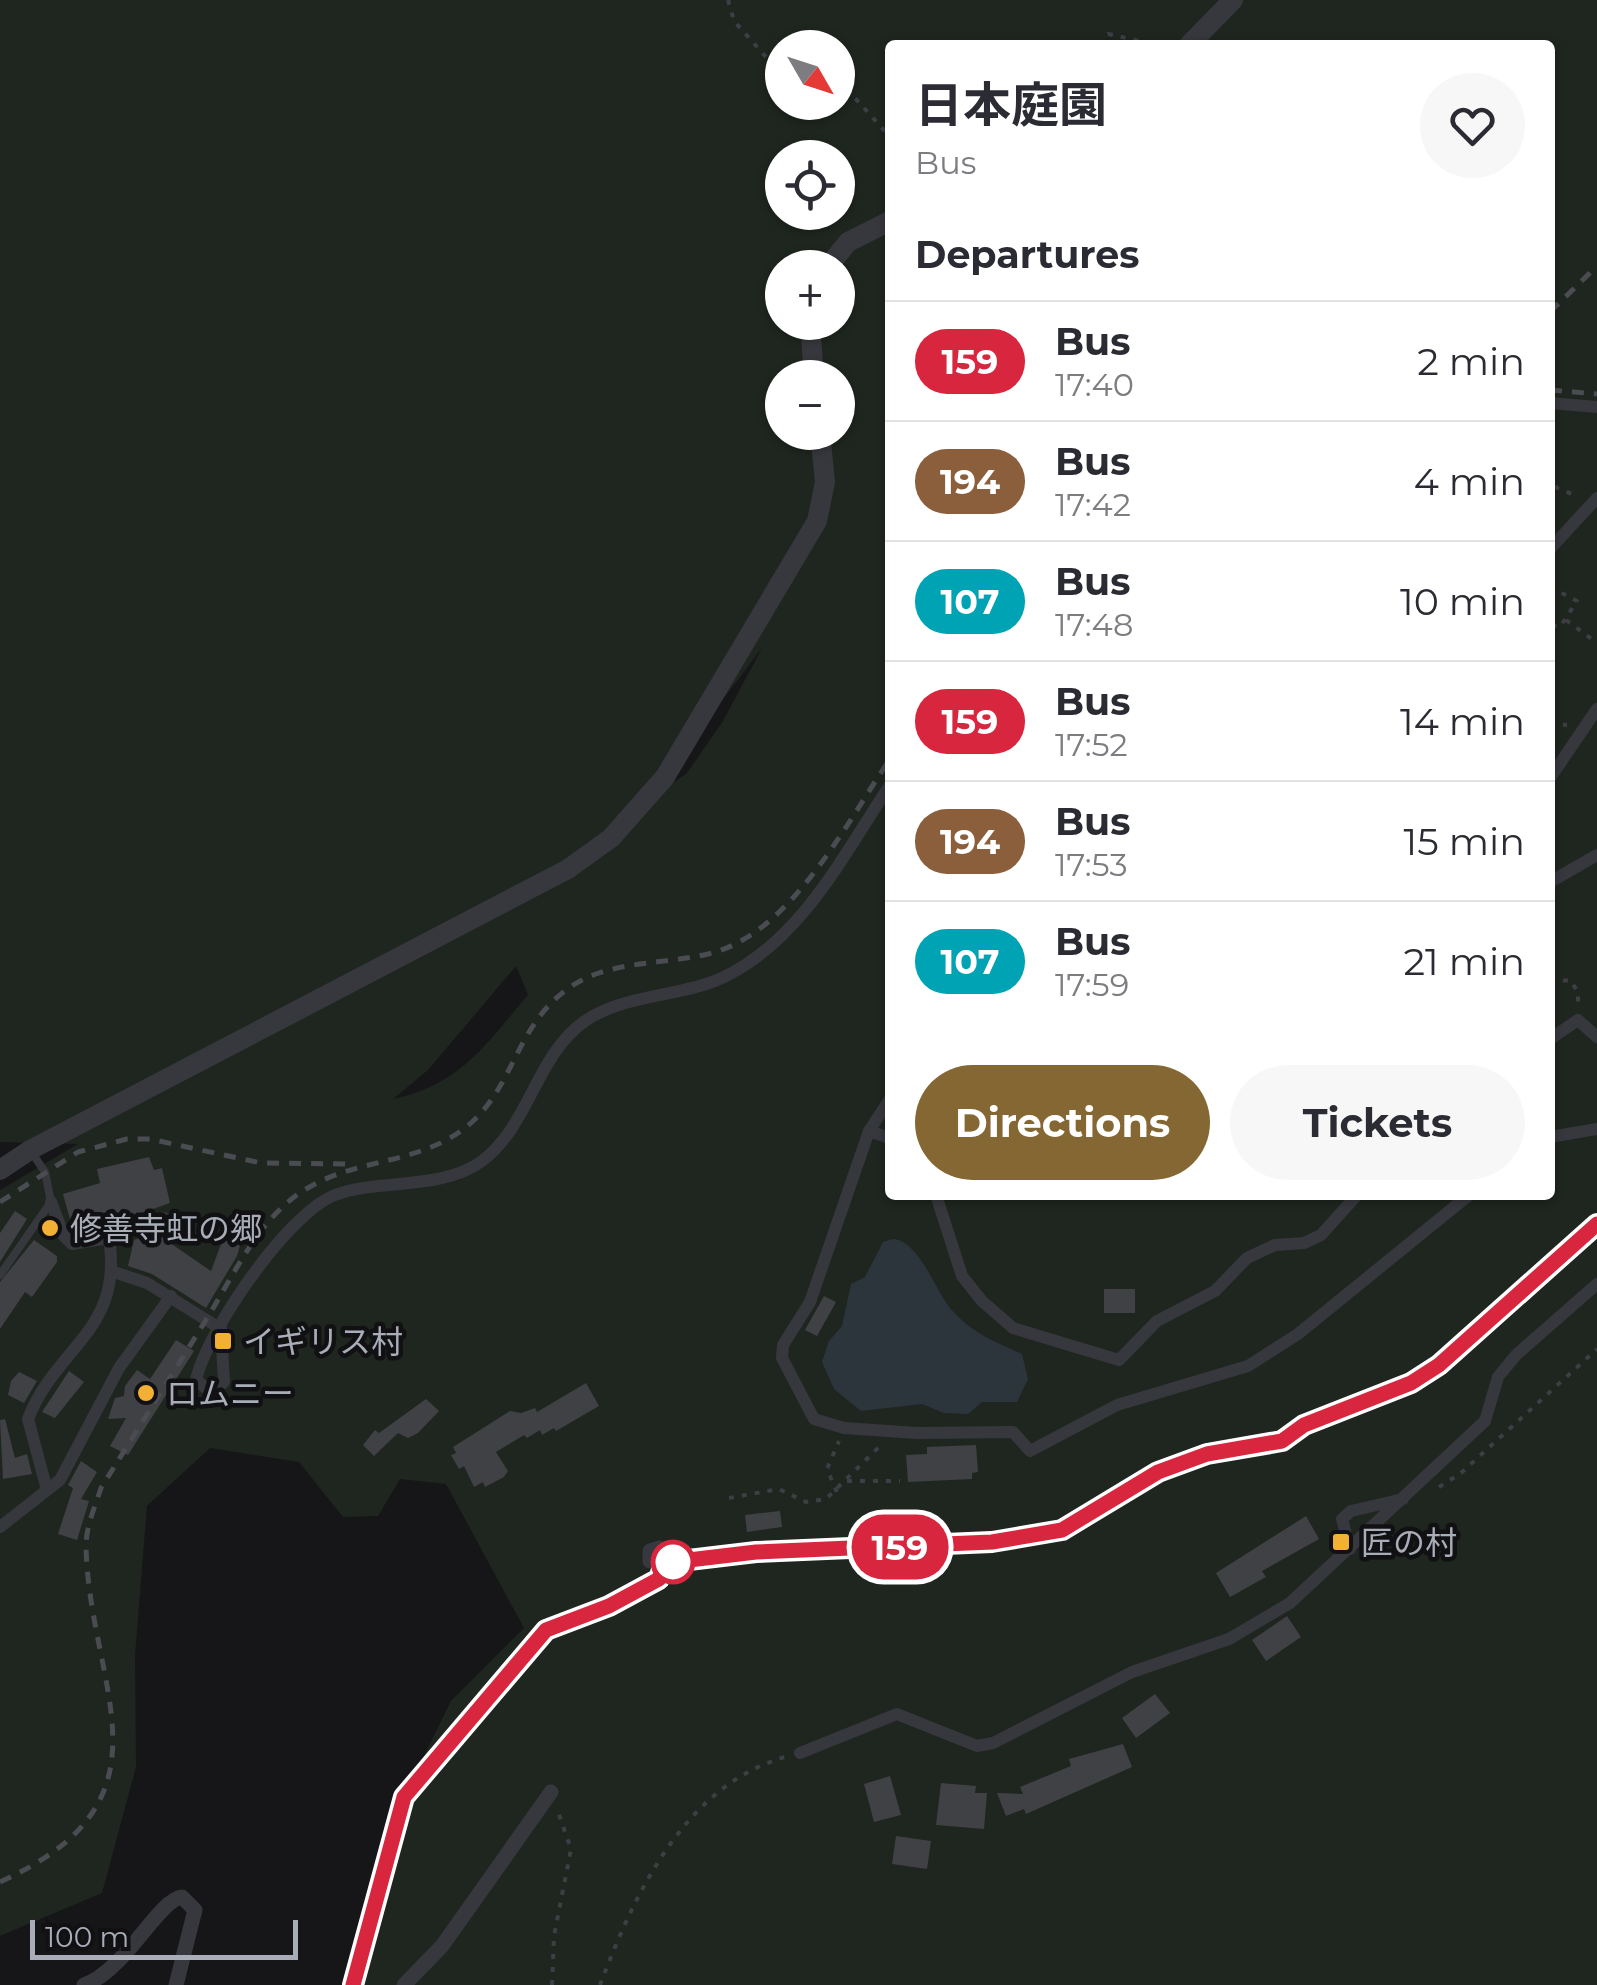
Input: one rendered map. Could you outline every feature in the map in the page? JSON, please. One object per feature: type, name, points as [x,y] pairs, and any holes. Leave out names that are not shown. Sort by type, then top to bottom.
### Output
[{"type":"street","points":[[1194,40],[1233,0]]},
{"type":"street","points":[[842,250],[848,242],[885,224]]},
{"type":"street","points":[[1555,404],[1597,407]]},
{"type":"street","points":[[0,1170],[30,1150],[568,869],[611,838],[666,777],[817,522],[825,482],[822,450]]},
{"type":"street","points":[[1555,543],[1597,499]]},
{"type":"street","points":[[1555,771],[1597,709]]},
{"type":"street","points":[[114,1272],[171,1296],[222,1329],[254,1272],[312,1207],[336,1194],[432,1179],[478,1164],[524,1112],[562,1044],[585,1021],[612,1008],[722,978],[765,949],[819,893],[885,793]]},
{"type":"street","points":[[1555,879],[1597,855]]},
{"type":"street","points":[[1555,1036],[1578,1020],[1597,1036]]},
{"type":"street","points":[[885,1107],[869,1131],[810,1302],[783,1345],[782,1358],[814,1419],[844,1428],[1013,1432],[1030,1451],[1117,1405],[1248,1366],[1298,1334],[1464,1200]]},
{"type":"street","points":[[1555,1136],[1597,1128]]},
{"type":"street","points":[[869,1131],[885,1136]]},
{"type":"street","points":[[938,1200],[962,1276],[982,1302],[1013,1328],[1119,1360],[1157,1320],[1216,1291],[1247,1258],[1275,1244],[1304,1243],[1321,1234],[1352,1200]]},
{"type":"street","points":[[51,1202],[64,1236],[72,1244],[109,1238],[164,1218]]},
{"type":"street","points":[[353,1985],[404,1797],[546,1630],[609,1606],[659,1579],[668,1563],[756,1552],[992,1542],[1062,1530],[1158,1472],[1207,1454],[1282,1441],[1304,1425],[1411,1383],[1439,1365],[1597,1224]]},
{"type":"street","points":[[47,1490],[28,1418],[47,1379],[67,1363],[94,1323],[114,1272],[109,1238]]},
{"type":"street","points":[[800,1752],[897,1714],[977,1746],[992,1743],[1132,1672],[1229,1639],[1290,1603],[1404,1500],[1485,1421],[1498,1377],[1516,1355],[1597,1284]]},
{"type":"street","points":[[0,1527],[47,1490],[75,1456],[119,1368],[171,1296]]},
{"type":"street","points":[[1350,1549],[1342,1519],[1351,1511],[1404,1500]]},
{"type":"street","points":[[404,1985],[442,1946],[551,1792]]},
{"type":"street","points":[[84,1985],[109,1973],[166,1904],[182,1897],[195,1910],[176,1985]]},
{"type":"lane","points":[[0,1275],[51,1202],[45,1172],[30,1150]]},
{"type":"path","points":[[728,0],[734,21],[765,56]]},
{"type":"path","points":[[1104,40],[1108,34],[1135,40]]},
{"type":"path","points":[[855,98],[885,131]]},
{"type":"path","points":[[1555,486],[1568,494],[1597,499]]},
{"type":"path","points":[[1555,590],[1577,601],[1560,627],[1555,626]]},
{"type":"path","points":[[1566,620],[1597,643]]},
{"type":"path","points":[[1555,981],[1564,978],[1574,984],[1578,1020]]},
{"type":"path","points":[[1430,1492],[1461,1474],[1597,1349]]},
{"type":"path","points":[[837,1492],[827,1470],[844,1428]]},
{"type":"path","points":[[729,1498],[779,1488],[806,1502],[837,1492],[875,1448],[908,1432]]},
{"type":"path","points":[[848,1482],[900,1481]]},
{"type":"path","points":[[600,1985],[659,1856],[713,1798],[769,1761],[800,1752]]},
{"type":"path","points":[[551,1792],[571,1849],[554,1936],[552,1985]]},
{"type":"shaded area","points":[[0,0],[1597,0],[1597,1985],[352,1985],[402,1800],[451,1701],[524,1628],[446,1484],[400,1479],[378,1516],[343,1517],[299,1462],[210,1448],[147,1506],[135,1655],[136,1767],[102,1893],[0,1936],[0,1190],[78,1144],[0,1142]],"holes":[[[762,648],[723,721],[687,773],[645,802]],[[516,966],[528,995],[484,1046],[437,1083],[393,1099],[428,1070]]]},
{"type":"shaded area","points":[[893,1239],[918,1256],[958,1317],[983,1336],[1022,1354],[1028,1379],[1017,1402],[982,1402],[968,1414],[944,1413],[922,1404],[861,1411],[834,1389],[822,1362],[829,1341],[842,1326],[851,1284],[865,1277],[883,1242]]},
{"type":"building","points":[[149,1157],[154,1170],[162,1168],[170,1203],[105,1226],[73,1230],[63,1194],[100,1183],[97,1169]]},
{"type":"building","points":[[15,1211],[27,1219],[0,1262],[0,1233]]},
{"type":"building","points":[[227,1228],[244,1231],[237,1256],[206,1308],[152,1274],[128,1266],[134,1240],[154,1232],[211,1271]]},
{"type":"building","points":[[34,1240],[57,1256],[57,1262],[32,1297],[25,1292],[0,1329],[0,1282]]},
{"type":"building","points":[[1104,1289],[1135,1289],[1135,1313],[1104,1313]]},
{"type":"building","points":[[824,1296],[836,1302],[817,1336],[805,1330]]},
{"type":"building","name":"ロムニー","points":[[176,1340],[194,1351],[128,1455],[110,1446],[126,1418],[108,1419],[115,1398],[124,1396],[125,1386],[137,1370],[150,1379]]},
{"type":"building","points":[[69,1371],[84,1382],[55,1418],[42,1412]]},
{"type":"building","points":[[19,1372],[37,1381],[24,1403],[8,1395],[11,1381]]},
{"type":"building","points":[[586,1383],[599,1406],[556,1431],[554,1428],[542,1435],[540,1430],[527,1438],[524,1435],[496,1452],[508,1471],[504,1477],[485,1487],[483,1482],[474,1487],[464,1466],[459,1469],[451,1455],[456,1453],[453,1447],[510,1411],[521,1413],[535,1408],[537,1412]]},
{"type":"building","points":[[426,1399],[439,1411],[418,1433],[408,1438],[398,1433],[374,1456],[363,1445],[375,1430],[379,1433]]},
{"type":"building","points":[[5,1419],[15,1458],[27,1454],[32,1474],[3,1479],[0,1420]]},
{"type":"building","points":[[976,1445],[978,1472],[972,1473],[972,1479],[908,1482],[906,1455],[927,1454],[927,1447]]},
{"type":"building","points":[[81,1461],[97,1472],[81,1499],[89,1501],[77,1540],[58,1534],[73,1488],[68,1485]]},
{"type":"building","points":[[780,1511],[782,1527],[747,1532],[745,1515]]},
{"type":"building","points":[[1306,1516],[1319,1539],[1262,1571],[1266,1577],[1230,1597],[1216,1573]]},
{"type":"building","points":[[1287,1616],[1301,1637],[1266,1661],[1252,1640]]},
{"type":"building","points":[[1155,1694],[1170,1713],[1136,1738],[1122,1718]]},
{"type":"building","points":[[1123,1744],[1132,1767],[1026,1814],[1024,1809],[1006,1816],[997,1793],[1023,1794],[1020,1787],[1071,1766],[1069,1759]]},
{"type":"building","points":[[890,1776],[901,1815],[874,1822],[864,1784]]},
{"type":"building","points":[[941,1783],[976,1786],[975,1793],[987,1793],[984,1829],[936,1825]]},
{"type":"building","points":[[896,1836],[931,1841],[927,1869],[892,1864]]},
{"type":"railway","points":[[1555,307],[1597,266]]},
{"type":"railway","points":[[1555,390],[1597,394]]},
{"type":"railway","points":[[0,1882],[56,1850],[91,1815],[108,1777],[113,1736],[91,1598],[86,1546],[89,1524],[101,1488],[261,1231],[289,1201],[327,1178],[433,1146],[472,1122],[498,1090],[538,1019],[569,988],[601,972],[708,954],[738,943],[765,925],[813,874],[885,767]]},
{"type":"railway","points":[[0,1202],[78,1152],[127,1139],[150,1139],[261,1163],[346,1164]]},
{"type":"bus line","name":"159","points":[[353,1985],[362,1944],[389,1867],[404,1797],[546,1630],[609,1606],[659,1579],[664,1564],[672,1562],[756,1552],[992,1542],[1062,1530],[1158,1472],[1207,1454],[1282,1441],[1304,1425],[1411,1383],[1439,1365],[1597,1224]]},
{"type":"place","name":"修善寺虹の郷","points":[[50,1228]]},
{"type":"place","name":"イギリス村","points":[[223,1341]]},
{"type":"place","name":"ロムニー","points":[[146,1393]]},
{"type":"place","name":"匠の村","points":[[1341,1542]]}]
